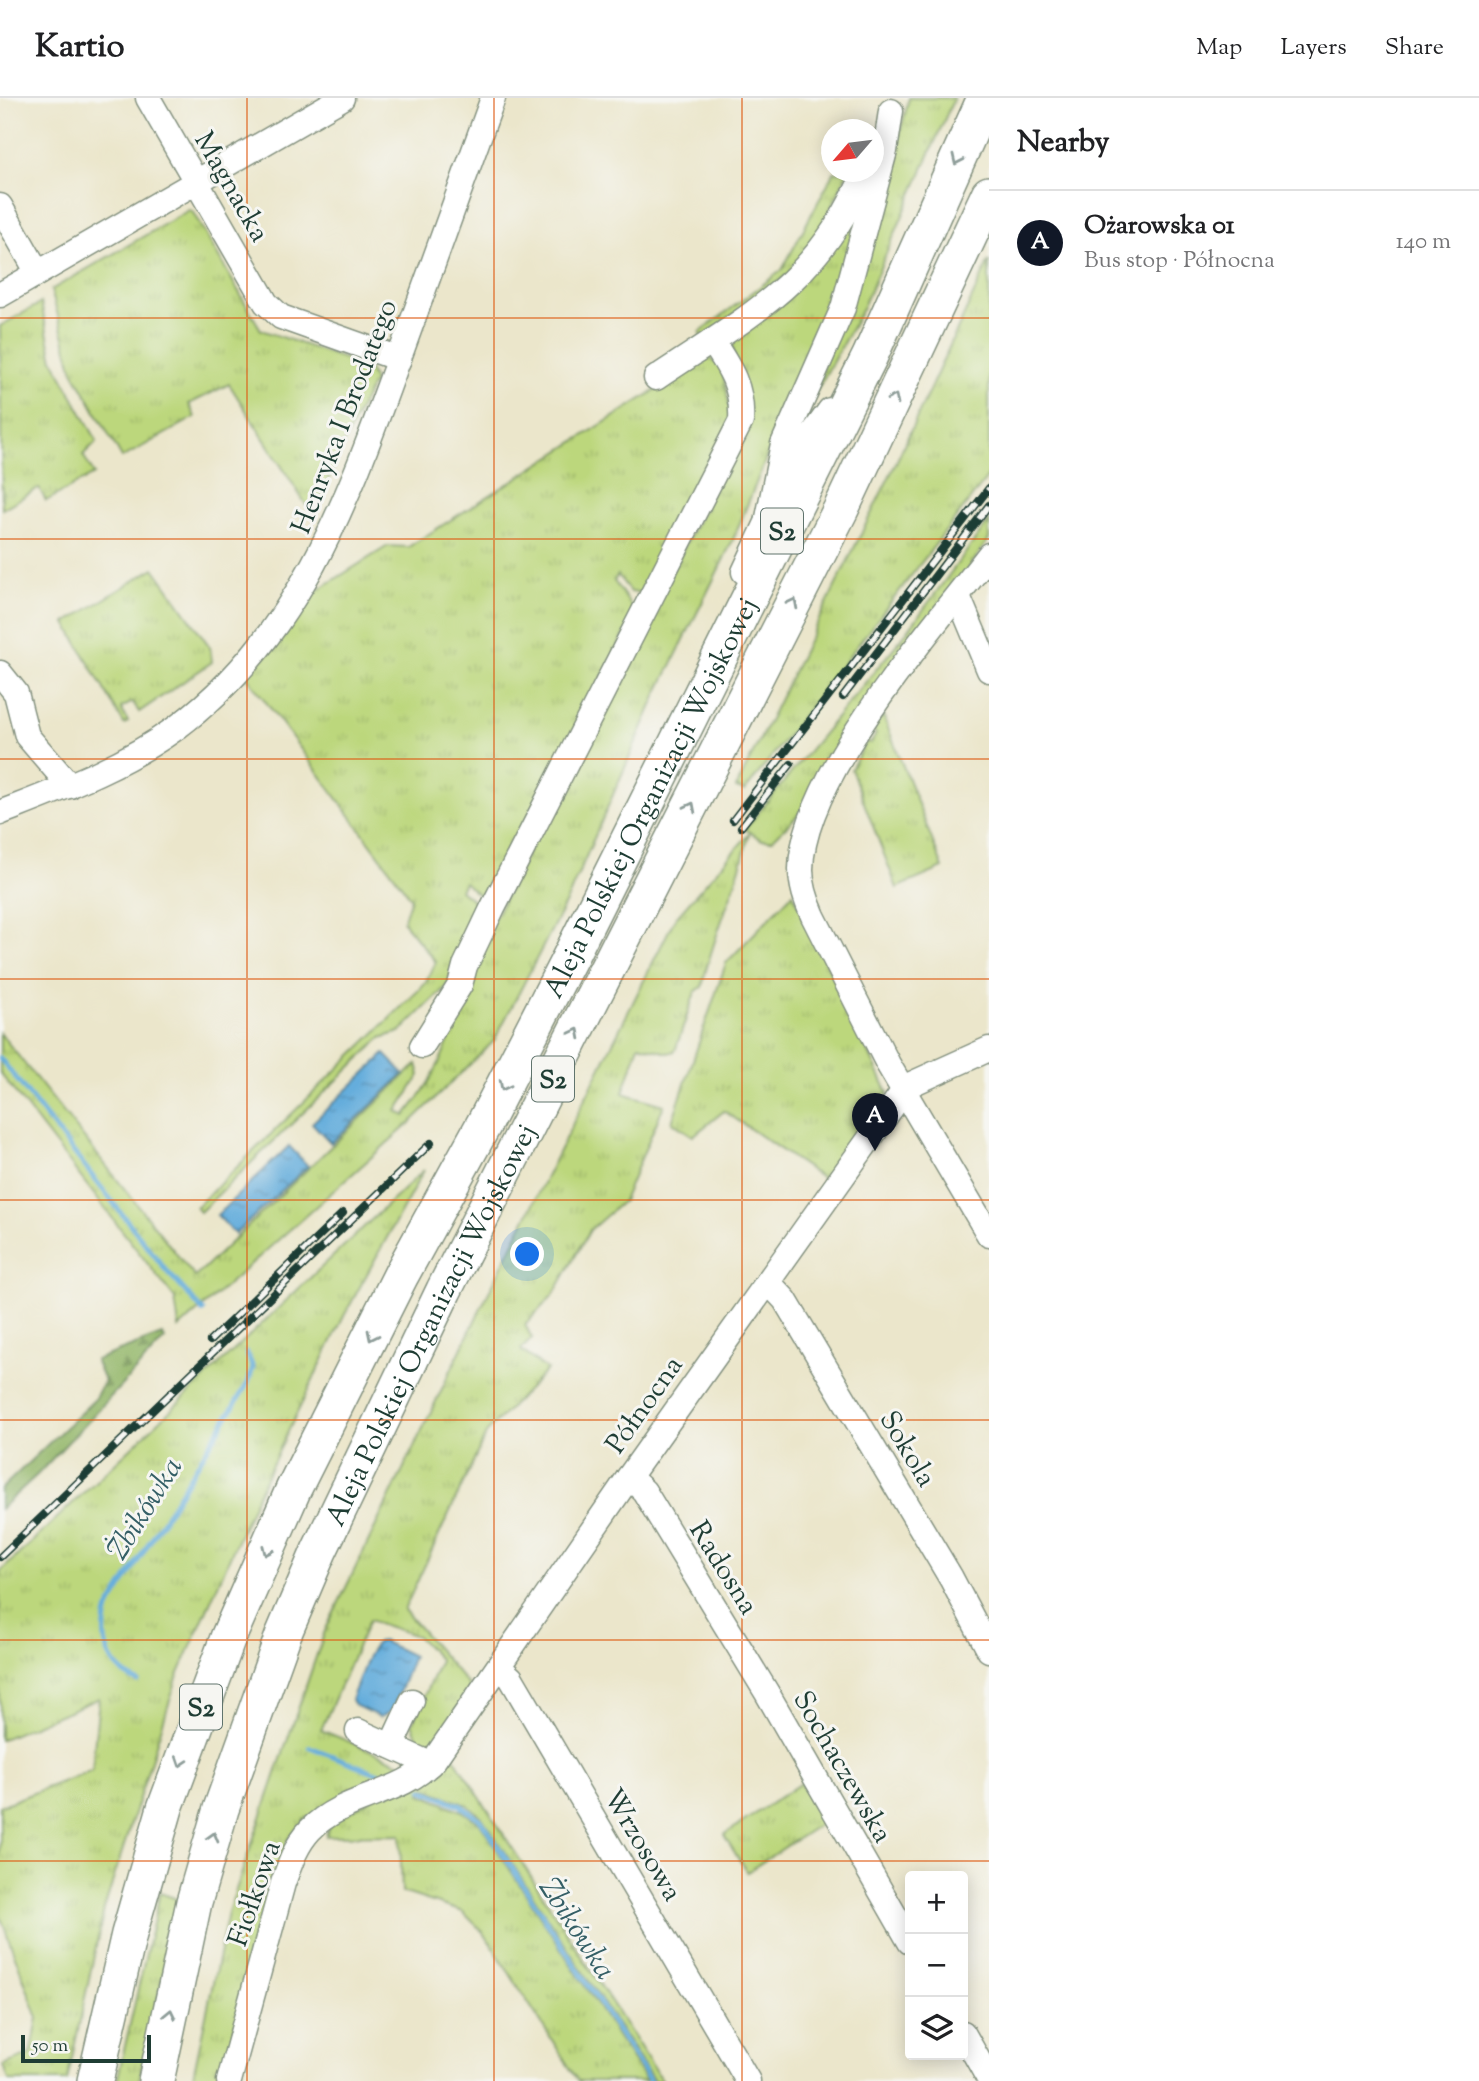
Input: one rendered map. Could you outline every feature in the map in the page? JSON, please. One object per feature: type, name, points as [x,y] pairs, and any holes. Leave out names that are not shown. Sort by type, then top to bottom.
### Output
[{"type":"highway","name":"Aleja Polskiej Organizacji Wojskowej","points":[[95,2081],[129,1934],[165,1808],[228,1638],[295,1488],[401,1275],[485,1122],[563,971],[870,356],[985,98]]},
{"type":"highway","name":"Aleja Polskiej Organizacji Wojskowej","points":[[156,2081],[194,1902],[221,1809],[284,1633],[319,1551],[444,1290],[841,509],[989,194]]},
{"type":"street","name":"Magnacka","points":[[148,98],[266,303],[281,317],[399,359]]},
{"type":"street","points":[[0,295],[342,98]]},
{"type":"street","name":"Henryka I Brodatego","points":[[0,813],[112,768],[177,727],[230,680],[279,621],[317,563],[348,498],[493,98]]},
{"type":"street","points":[[768,518],[783,444],[843,308],[885,151],[893,104]]},
{"type":"street","points":[[884,126],[893,104]]},
{"type":"street","points":[[656,378],[767,305],[815,259],[839,227],[860,182]]},
{"type":"street","points":[[0,206],[38,273]]},
{"type":"street","points":[[422,1046],[460,985],[465,966],[493,907],[741,421],[742,402],[736,377],[712,341]]},
{"type":"street","points":[[679,734],[694,676],[800,450],[870,356]]},
{"type":"street","points":[[989,555],[858,730],[830,775],[812,818],[802,869],[803,893],[813,916],[903,1092],[989,1235]]},
{"type":"street","points":[[958,596],[989,670]]},
{"type":"street","points":[[0,673],[16,693],[27,736],[70,786]]},
{"type":"street","points":[[903,1092],[915,1080],[989,1049]]},
{"type":"street","name":"Północna","points":[[434,1760],[629,1477],[903,1092]]},
{"type":"street","name":"Sokola","points":[[768,1282],[785,1300],[876,1450],[989,1650]]},
{"type":"street","name":"Radosna","points":[[629,1477],[644,1491],[767,1693]]},
{"type":"street","name":"Wrzosowa","points":[[499,1667],[518,1690],[748,2081]]},
{"type":"street","name":"Sochaczewska","points":[[767,1693],[905,1934]]},
{"type":"street","points":[[391,1746],[412,1701]]},
{"type":"street","points":[[358,1731],[391,1746],[434,1760]]},
{"type":"street","name":"Fiołkowa","points":[[229,2081],[278,1898],[299,1844],[313,1827],[328,1815],[402,1783],[434,1760]]},
{"type":"street","points":[[968,2043],[989,2079]]},
{"type":"green space","points":[[909,98],[954,98],[862,309],[811,401],[893,161]]},
{"type":"green space","points":[[829,182],[843,182],[816,240],[792,271],[702,338],[700,332],[782,270]]},
{"type":"green space","points":[[864,182],[869,182],[839,294],[802,370],[733,540],[657,694],[568,898],[494,1041],[411,1122],[179,1328],[175,1299],[0,1073],[0,1033],[195,1277],[417,1064],[420,1075],[397,1111],[405,1116],[430,1080],[448,1043],[473,960],[743,432],[732,342]]},
{"type":"green space","points":[[189,210],[261,330],[368,367],[374,381],[341,448],[314,517],[229,384],[189,404],[195,417],[122,458],[73,371],[51,290]]},
{"type":"green space","points":[[989,261],[989,475],[745,791],[736,788],[893,469]]},
{"type":"green space","points":[[41,303],[53,360],[97,441],[83,455],[94,474],[46,501],[39,488],[2,509],[0,326]]},
{"type":"green space","points":[[708,357],[722,367],[732,420],[641,593],[630,592],[618,575],[614,581],[632,607],[633,618],[487,896],[479,895],[464,882],[460,890],[484,909],[454,979],[400,1032],[381,1038],[200,1212],[196,1207],[425,984],[436,962],[403,922],[411,898],[246,675],[280,642],[313,593],[388,546],[408,547]]},
{"type":"green space","points":[[989,521],[989,539],[799,814],[772,840],[762,840],[745,829],[906,633]]},
{"type":"green space","points":[[154,568],[210,647],[212,662],[139,712],[133,702],[121,708],[128,722],[124,724],[66,623]]},
{"type":"green space","points":[[883,715],[943,868],[897,888],[851,769],[866,742],[871,743],[876,734],[873,730]]},
{"type":"green space","points":[[749,834],[702,987],[695,992],[675,1051],[668,1053],[639,1045],[623,1093],[664,1105],[623,1201],[590,1230],[554,1294],[525,1325],[532,1338],[521,1350],[547,1370],[487,1432],[404,1610],[471,1688],[430,1751],[413,1750],[420,1743],[412,1724],[440,1660],[417,1636],[369,1620],[321,1730],[410,1767],[305,1819],[289,1838],[262,1921],[221,2081],[192,2081],[228,1913],[325,1631],[481,1308],[675,918]]},
{"type":"green space","points":[[793,893],[888,1093],[828,1182],[724,1111],[693,1136],[672,1122],[726,963]]},
{"type":"green space","points":[[424,1170],[344,1316],[254,1502],[177,1678],[104,1909],[67,2081],[9,2081],[4,2065],[31,2054],[38,2018],[0,1915],[0,1806],[92,1770],[99,1698],[0,1740],[0,1572]]},
{"type":"green space","points":[[162,1335],[165,1339],[38,1474],[0,1509],[0,1490],[94,1400],[104,1381],[95,1360]]},
{"type":"green space","points":[[450,1751],[662,2081],[654,2081],[481,1816],[467,1805],[425,1788],[421,1794],[462,1811],[480,1823],[646,2081],[578,2081],[484,1933],[463,1912],[402,1892],[400,1835],[326,1836],[329,1825]]},
{"type":"green space","points":[[801,1783],[823,1822],[747,1872],[724,1835]]},
{"type":"green space","points":[[160,1893],[180,1900],[139,2081],[117,2081]]},
{"type":"water","points":[[385,1054],[404,1074],[331,1143],[312,1123]]},
{"type":"water","points":[[289,1146],[308,1166],[235,1234],[217,1215]]},
{"type":"water","points":[[382,1641],[413,1656],[392,1711],[380,1717],[354,1705],[351,1700],[368,1656],[377,1642]]},
{"type":"waterway","name":"Żbikówka","points":[[0,1058],[165,1269],[203,1311]]},
{"type":"waterway","name":"Żbikówka","points":[[138,1682],[119,1669],[108,1652],[105,1643],[108,1609],[248,1383],[253,1368],[247,1353]]},
{"type":"waterway","name":"Żbikówka","points":[[310,1747],[379,1774]]},
{"type":"waterway","name":"Żbikówka","points":[[422,1790],[460,1805],[481,1820],[650,2081]]},
{"type":"railway","points":[[733,820],[989,488]]},
{"type":"railway","points":[[843,697],[989,505]]},
{"type":"railway","points":[[741,827],[791,764]]},
{"type":"railway","points":[[0,1557],[431,1143]]},
{"type":"railway","points":[[210,1341],[343,1213]]},
{"type":"place","name":"Ożarowska 01","points":[[875,1151]]}]
